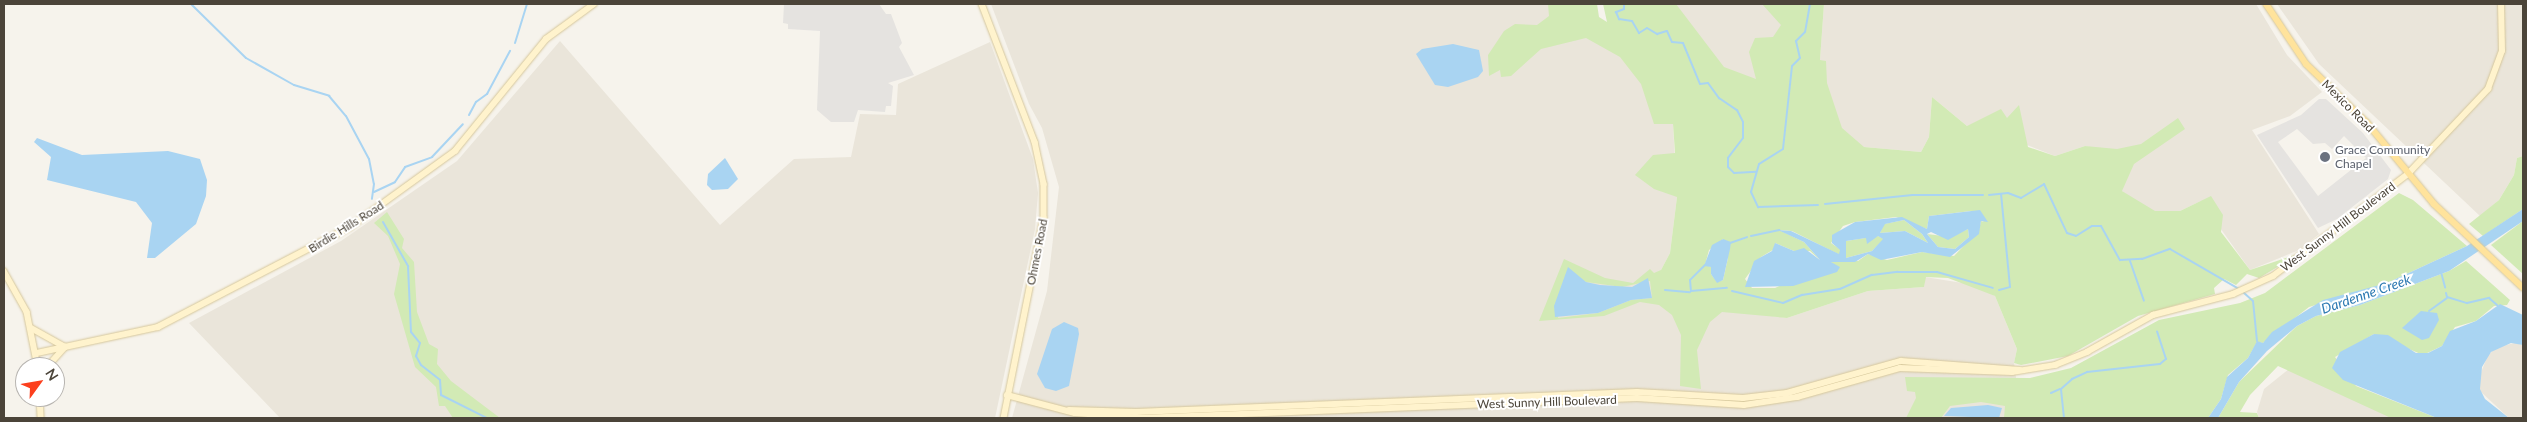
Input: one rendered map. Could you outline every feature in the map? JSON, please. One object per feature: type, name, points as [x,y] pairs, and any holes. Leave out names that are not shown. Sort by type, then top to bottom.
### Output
[{"type":"main road","name":"Mexico Road","points":[[2266,4],[2302,59],[2366,123],[2408,174],[2459,228],[2523,288]]},
{"type":"street","name":"Birdie Hills Road","points":[[37,353],[165,324],[350,227],[455,151],[546,39],[594,4]]},
{"type":"street","name":"Ohmes Road","points":[[982,4],[1035,142],[1044,184],[1044,218],[1007,395],[1004,418]]},
{"type":"street","name":"West Sunny Hill Boulevard","points":[[1007,395],[1097,416],[1142,418],[1638,398],[1744,405],[1797,397],[1900,368],[2020,370],[2068,360],[2153,315],[2222,297],[2260,283],[2300,258],[2408,174],[2473,108],[2491,83],[2502,51],[2501,4]]},
{"type":"street","points":[[4,271],[22,301],[31,328],[37,357]]},
{"type":"street","points":[[31,328],[65,347],[56,357]]},
{"type":"shaded area","points":[[784,4],[879,4],[886,14],[891,14],[902,43],[899,47],[914,75],[888,83],[893,86],[891,106],[886,106],[885,112],[858,110],[854,122],[831,122],[817,110],[820,31],[788,29],[788,24],[783,23]]},
{"type":"shaded area","points":[[991,4],[1569,4],[1597,18],[1673,124],[1677,197],[1670,253],[1661,270],[1735,311],[1787,318],[1868,291],[1924,287],[1925,277],[1975,285],[1995,296],[2017,349],[2014,363],[2020,407],[2016,418],[1012,418],[1047,291],[1059,187],[1042,128],[1029,104]]},
{"type":"shaded area","points":[[1666,4],[1769,4],[1779,8],[1783,34],[1755,81],[1742,91]]},
{"type":"shaded area","points":[[1824,4],[2256,4],[2287,55],[2322,92],[2290,116],[2252,130],[2319,234],[2299,250],[2250,270],[2201,201],[2180,211],[2151,217],[2122,191],[2118,154],[2085,146],[2055,156],[1976,125],[1967,126],[1932,97],[1929,137],[1921,152],[1864,147],[1852,158],[1812,70],[1820,60]]},
{"type":"shaded area","points":[[2277,4],[2523,4],[2523,156],[2517,158],[2514,175],[2499,200],[2480,216],[2319,64]]},
{"type":"shaded area","points":[[560,41],[720,225],[794,159],[851,157],[860,114],[896,115],[898,84],[990,42],[1033,159],[1038,193],[1035,229],[995,418],[280,418],[189,323],[341,241],[457,161]]},
{"type":"shaded area","points":[[2319,99],[2326,99],[2363,133],[2391,170],[2388,179],[2337,219],[2318,228],[2257,135],[2301,115]],"holes":[[[2297,129],[2313,144],[2325,143],[2332,149],[2344,136],[2366,158],[2318,196],[2278,142]]]},
{"type":"shaded area","points":[[2515,343],[2523,345],[2523,418],[2509,418],[2480,391],[2480,375],[2488,355],[2497,347]]},
{"type":"shaded area","points":[[2289,369],[2421,418],[2259,418],[2257,412],[2264,389]]},
{"type":"green space","points":[[1548,4],[1597,4],[1599,17],[1607,22],[1603,4],[1676,4],[1724,67],[1756,79],[1749,52],[1755,38],[1773,37],[1781,25],[1762,4],[1824,4],[1820,60],[1826,61],[1827,83],[1842,128],[1864,147],[1921,152],[1929,137],[1932,97],[1967,126],[2001,109],[2007,118],[2019,105],[2028,147],[2055,156],[2085,146],[2117,149],[2141,144],[2178,118],[2185,129],[2134,164],[2122,191],[2155,211],[2180,211],[2211,196],[2223,215],[2221,232],[2250,270],[2301,253],[2259,278],[2247,274],[2236,285],[2224,279],[2214,288],[2215,294],[2138,316],[2068,356],[2021,365],[2014,363],[2017,349],[1995,296],[1948,278],[1926,277],[1924,287],[1868,291],[1787,318],[1722,312],[1710,322],[1697,350],[1701,389],[1680,386],[1681,335],[1672,315],[1659,305],[1640,302],[1604,316],[1539,321],[1564,259],[1605,278],[1633,283],[1650,269],[1654,273],[1661,270],[1670,253],[1677,197],[1654,189],[1635,175],[1653,155],[1675,153],[1673,124],[1654,124],[1641,84],[1620,57],[1586,38],[1541,49],[1511,76],[1501,77],[1500,70],[1489,76],[1488,55],[1504,31],[1515,24],[1537,25],[1549,16]],"holes":[[[1971,211],[1984,222],[1981,221],[1979,230],[1954,256],[1922,252],[1887,260],[1868,254],[1858,261],[1834,261],[1775,288],[1752,288],[1745,279],[1761,257],[1776,248],[1775,243],[1794,251],[1810,251],[1820,260],[1804,242],[1779,230],[1792,231],[1840,255],[1841,250],[1831,243],[1843,226],[1855,222],[1896,217],[1927,229],[1929,216]],[[1723,239],[1728,258],[1723,280],[1717,282],[1711,274],[1711,267],[1705,265],[1709,250]],[[1568,274],[1586,282],[1622,287],[1650,281],[1652,298],[1631,300],[1598,313],[1558,318]]]},
{"type":"green space","points":[[2523,156],[2523,209],[2483,236],[2469,224],[2499,200],[2514,175],[2517,158]]},
{"type":"green space","points":[[2399,193],[2413,200],[2467,246],[2387,283],[2309,307],[2263,343],[2257,342],[2248,358],[2228,375],[2221,399],[2208,418],[2004,418],[2005,406],[1981,402],[1950,406],[1941,418],[1906,418],[1916,398],[1915,392],[1907,391],[1905,377],[2030,378],[2071,368],[2159,320],[2240,303],[2265,293]]},
{"type":"green space","points":[[387,212],[404,239],[402,248],[414,262],[417,312],[429,344],[438,349],[437,364],[451,381],[500,418],[453,418],[445,406],[439,406],[436,387],[415,367],[394,294],[400,264],[388,236],[374,223]]},
{"type":"green space","points":[[1904,220],[1922,234],[1928,243],[1905,231],[1880,233],[1884,224]]},
{"type":"green space","points":[[2523,221],[2523,274],[2491,245]]},
{"type":"green space","points":[[1968,229],[1969,237],[1955,249],[1938,247],[1927,234],[1951,237]]},
{"type":"green space","points":[[1878,236],[1884,239],[1872,251],[1846,258],[1846,241]]},
{"type":"green space","points":[[2466,261],[2510,300],[2507,305],[2494,306],[2476,321],[2455,327],[2442,346],[2423,355],[2374,334],[2335,357],[2356,386],[2437,418],[2391,418],[2278,366],[2250,395],[2240,412],[2257,413],[2259,418],[2218,418],[2239,382],[2297,326],[2316,316],[2360,305],[2449,271]]},
{"type":"water","points":[[1453,44],[1479,50],[1483,71],[1478,77],[1448,87],[1435,85],[1416,54],[1422,49]]},
{"type":"water","points":[[37,138],[82,155],[168,151],[200,159],[207,180],[206,196],[196,224],[155,258],[147,258],[152,223],[136,202],[47,180],[51,157],[34,142]]},
{"type":"water","points":[[725,158],[738,179],[728,189],[712,190],[707,185],[708,174]]},
{"type":"water","name":"Dardenne Creek","points":[[2523,209],[2523,221],[2449,271],[2360,305],[2316,316],[2297,326],[2267,351],[2239,382],[2218,418],[2208,418],[2221,399],[2227,377],[2248,358],[2257,341],[2263,343],[2272,332],[2323,300],[2387,283],[2467,246]]},
{"type":"water","points":[[1980,210],[1988,222],[1981,221],[1979,234],[1950,257],[1922,252],[1881,260],[1868,254],[1855,262],[1831,262],[1840,267],[1837,272],[1793,286],[1745,287],[1754,261],[1772,251],[1775,243],[1794,251],[1804,248],[1820,260],[1804,242],[1778,230],[1791,231],[1839,254],[1840,250],[1832,243],[1832,235],[1855,222],[1902,217],[1927,229],[1929,216]],"holes":[[[1904,220],[1922,234],[1928,243],[1905,231],[1880,233],[1885,224]],[[1968,229],[1969,237],[1955,249],[1938,247],[1927,234],[1931,232],[1948,240]],[[1878,236],[1883,239],[1872,251],[1846,258],[1846,241],[1866,238],[1867,244]]]},
{"type":"water","points":[[1723,239],[1731,242],[1723,280],[1717,283],[1711,274],[1711,267],[1704,266],[1712,245]]},
{"type":"water","points":[[1568,267],[1586,282],[1600,285],[1632,287],[1648,278],[1652,298],[1631,300],[1598,313],[1555,317],[1554,306]]},
{"type":"water","points":[[2500,304],[2523,315],[2523,345],[2511,343],[2491,352],[2482,367],[2480,389],[2485,399],[2509,418],[2437,418],[2343,380],[2332,368],[2340,352],[2374,334],[2388,335],[2416,353],[2428,353],[2442,346],[2450,331],[2476,321]]},
{"type":"water","points":[[2421,311],[2437,313],[2439,320],[2429,338],[2422,340],[2402,328]]},
{"type":"water","points":[[1064,322],[1078,328],[1079,334],[1069,386],[1056,391],[1045,388],[1037,374],[1052,329]]},
{"type":"water","points":[[1988,405],[2002,408],[1999,418],[1944,416],[1951,408]]},
{"type":"waterway","points":[[191,4],[246,58],[294,85],[329,96],[346,116],[369,159],[374,184],[372,199]]},
{"type":"waterway","points":[[515,43],[527,4]]},
{"type":"waterway","points":[[1624,4],[1624,9],[1616,12],[1619,19],[1632,21],[1639,33],[1647,28],[1657,34],[1667,31],[1672,42],[1683,43],[1700,84],[1708,83],[1719,98],[1737,110],[1743,122],[1743,138],[1728,158],[1728,167],[1734,173],[1756,172]]},
{"type":"waterway","points":[[1810,4],[1805,32],[1796,41],[1800,58],[1792,66],[1783,149],[1759,164],[1751,192],[1758,207],[1818,205]]},
{"type":"waterway","points":[[469,115],[476,102],[487,94],[510,51]]},
{"type":"waterway","points":[[374,192],[395,182],[405,167],[432,157],[463,124]]},
{"type":"waterway","points":[[1989,195],[2008,193],[2021,198],[2044,184],[2067,233],[2076,236],[2092,226],[2101,226],[2120,260],[2142,259],[2170,249],[2239,289]]},
{"type":"waterway","points":[[1999,290],[2010,287],[2001,194]]},
{"type":"waterway","points":[[1825,204],[1913,195],[1983,195]]},
{"type":"waterway","points":[[383,222],[408,266],[411,332],[420,343],[416,356],[421,365],[440,380],[441,395],[487,418]]},
{"type":"waterway","points":[[1751,236],[1779,230]]},
{"type":"waterway","points":[[1730,243],[1747,237]]},
{"type":"waterway","points":[[2130,261],[2144,301]]},
{"type":"waterway","points":[[1705,265],[1690,280],[1691,291],[1727,288]]},
{"type":"waterway","points":[[1732,291],[1783,303],[1802,295],[1840,289],[1872,275],[1898,272],[1937,272],[1993,288]]},
{"type":"waterway","points":[[2441,272],[2445,287]]},
{"type":"waterway","points":[[1665,290],[1690,292]]},
{"type":"waterway","points":[[2243,292],[2253,301],[2257,341]]},
{"type":"waterway","points":[[2446,293],[2447,297],[2467,303],[2489,298],[2497,305]]},
{"type":"waterway","points":[[2429,311],[2447,298]]},
{"type":"waterway","points":[[2064,418],[2061,389],[2072,379],[2087,372],[2160,364],[2166,359],[2157,331]]},
{"type":"waterway","points":[[2051,393],[2060,389]]},
{"type":"place","name":"Grace Community Chapel","points":[[2325,157]]}]
